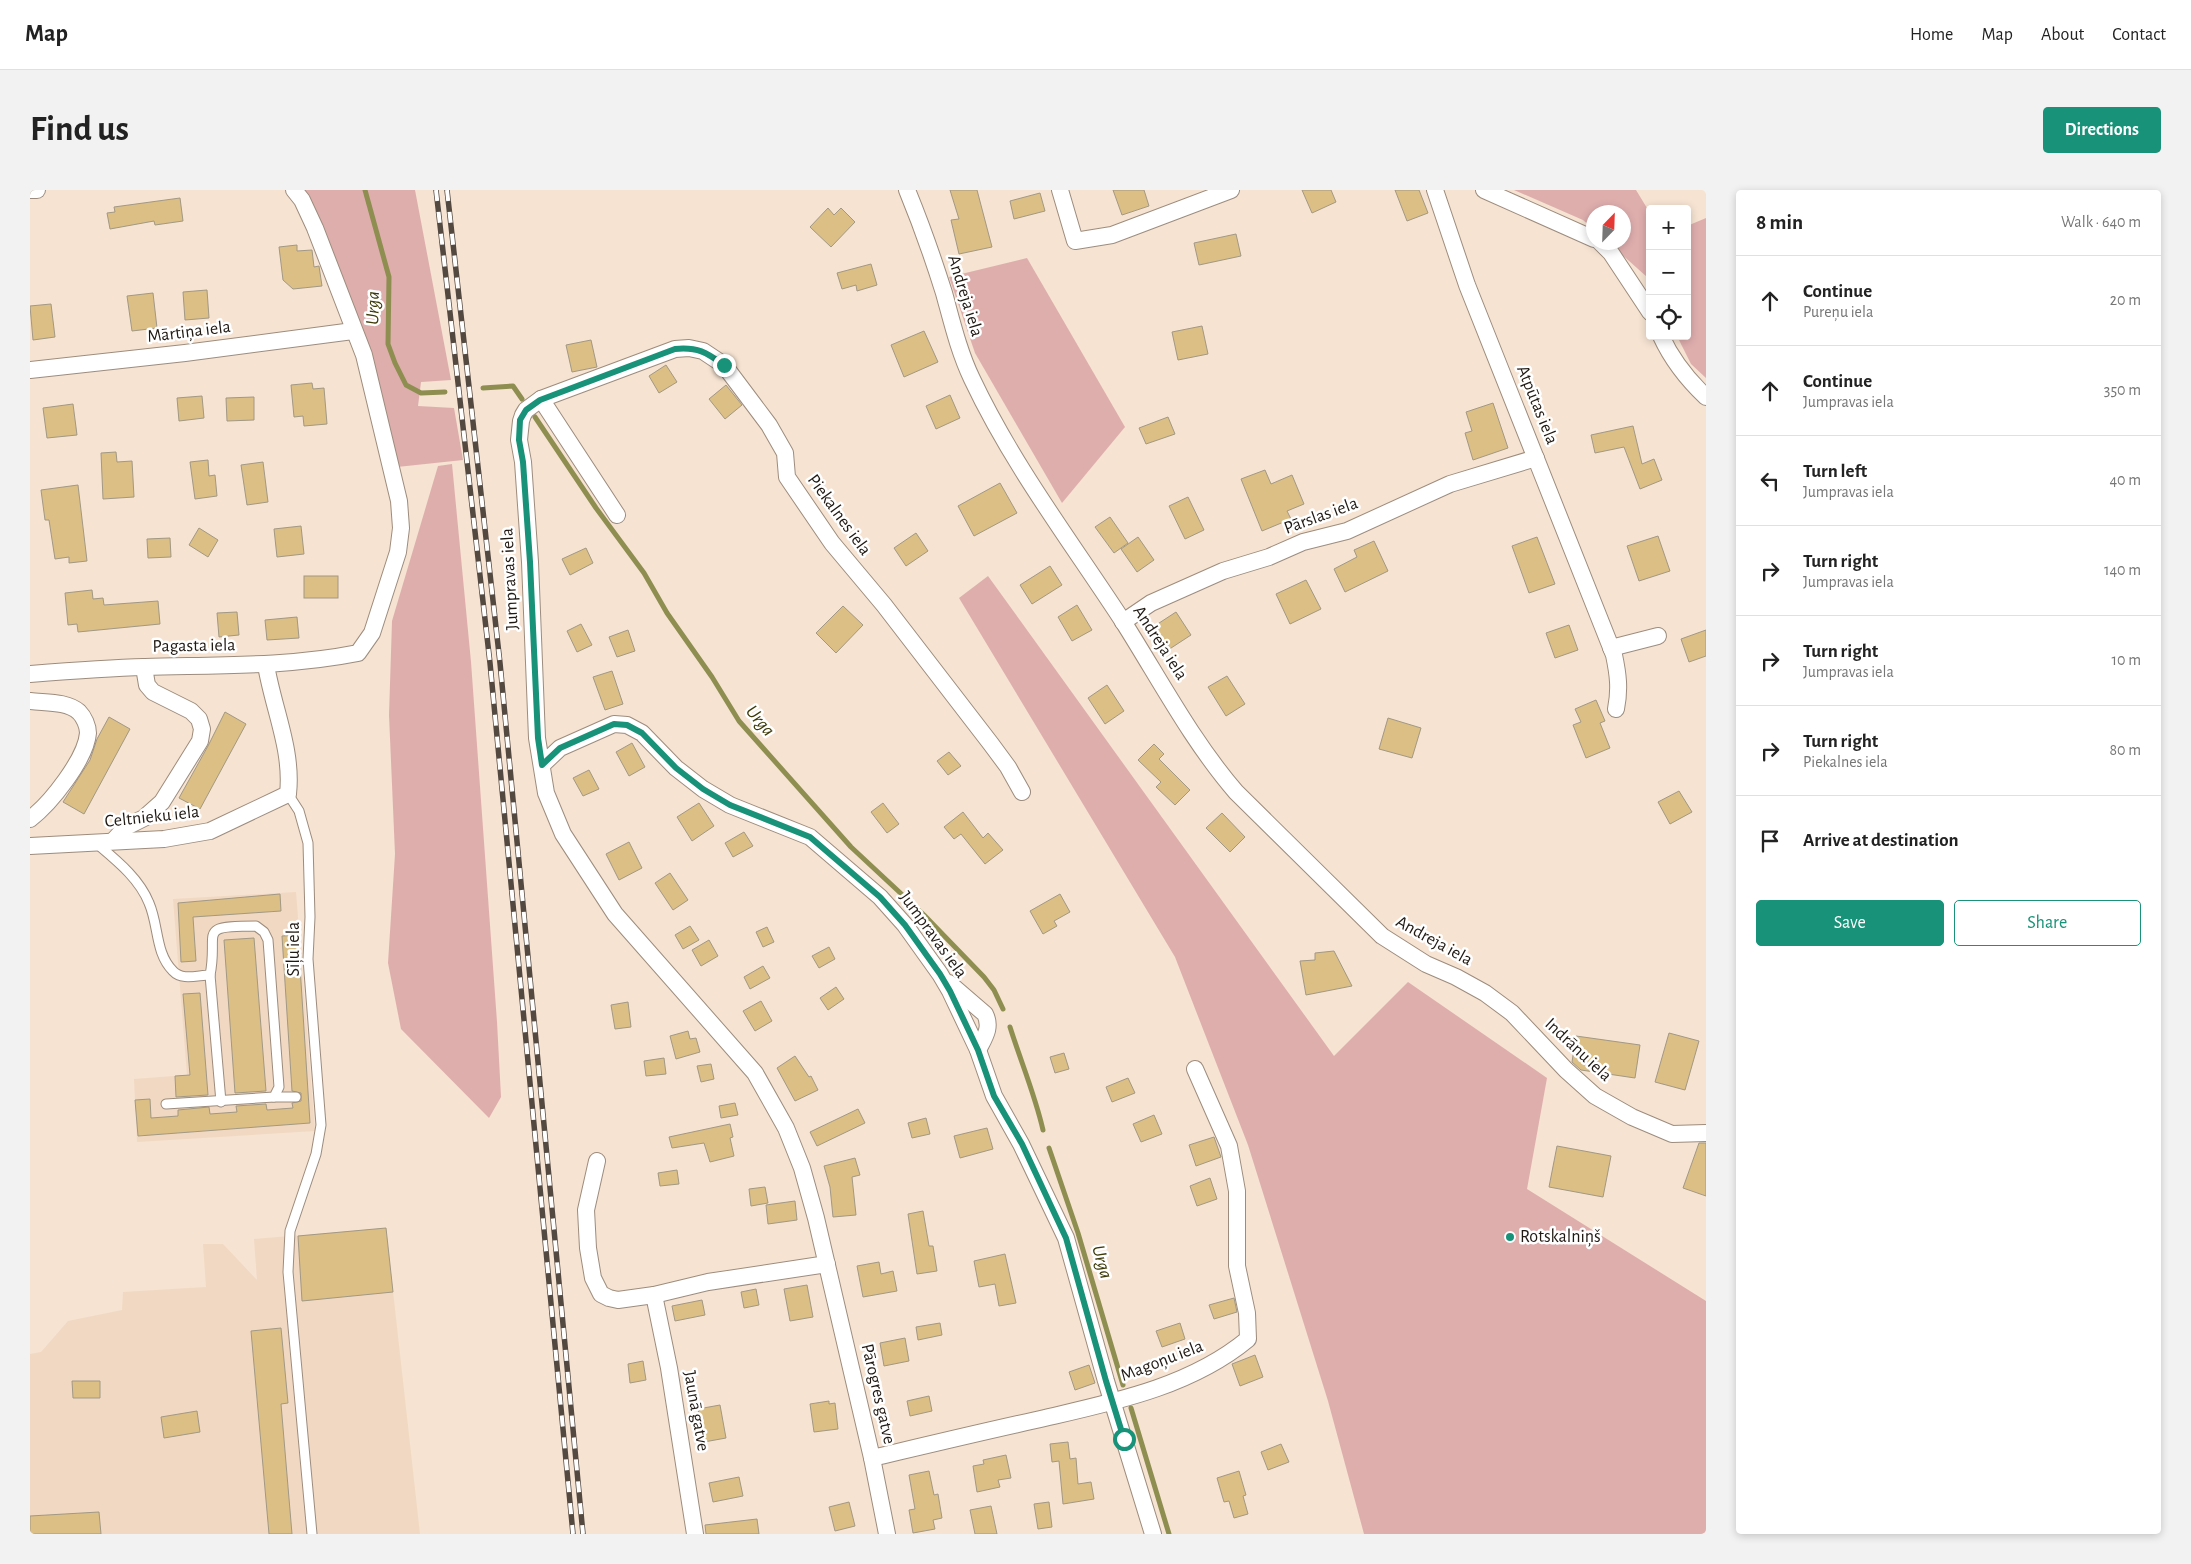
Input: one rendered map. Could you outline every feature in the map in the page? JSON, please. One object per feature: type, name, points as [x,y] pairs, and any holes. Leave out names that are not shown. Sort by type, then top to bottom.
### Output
[{"type":"street","points":[[30,190],[37,190]]},
{"type":"street","points":[[294,190],[302,200],[316,228],[353,331]]},
{"type":"street","name":"Andreja iela","points":[[907,190],[918,217],[972,379],[1023,471],[1123,622],[1193,735],[1236,792],[1382,936],[1426,964],[1456,977],[1485,993],[1512,1014]]},
{"type":"street","points":[[1060,190],[1075,240],[1112,235],[1231,190]]},
{"type":"street","name":"Atpūtas iela","points":[[1435,190],[1467,285],[1608,641],[1619,677],[1619,696],[1616,708]]},
{"type":"street","points":[[1484,190],[1586,235]]},
{"type":"street","points":[[1608,250],[1646,306]]},
{"type":"street","name":"Mārtiņa iela","points":[[30,370],[195,352],[353,331]]},
{"type":"street","name":"Pagasta iela","points":[[30,674],[144,667],[266,665],[334,658],[358,653],[372,633],[382,605],[398,552],[401,528],[399,501],[364,355],[353,331]]},
{"type":"street","points":[[1663,340],[1684,376],[1706,397]]},
{"type":"street","name":"Piekalnes iela","points":[[540,400],[675,349],[689,348],[702,350],[724,365],[769,425],[785,453],[787,477],[832,543],[884,605],[996,752],[1022,792]]},
{"type":"street","points":[[540,400],[617,515]]},
{"type":"street","name":"Jumpravas iela","points":[[540,400],[526,410],[520,420],[519,440],[523,462],[530,562],[538,738],[546,793],[563,834],[615,914],[755,1073],[770,1098],[786,1128],[802,1168],[827,1264]]},
{"type":"street","name":"Pārslas iela","points":[[1123,622],[1151,603],[1223,571],[1269,558],[1303,542],[1347,531],[1450,484],[1536,458]]},
{"type":"street","points":[[1608,641],[1658,636]]},
{"type":"street","points":[[266,665],[289,763],[288,794]]},
{"type":"street","points":[[113,841],[126,827],[144,818],[162,802],[200,741],[202,729],[199,719],[191,711],[153,692],[147,685],[144,667]]},
{"type":"street","points":[[30,701],[66,706],[78,711],[85,721],[88,733],[82,751],[51,801],[30,819]]},
{"type":"street","name":"Jumpravas iela","points":[[542,765],[560,748],[614,724],[627,725],[642,733],[676,768],[703,789],[736,808],[810,837],[880,897],[905,925],[940,974],[978,1050],[994,1096],[1022,1144],[1066,1238],[1153,1534]]},
{"type":"street","name":"Celtnieku iela","points":[[30,846],[164,839],[210,831],[288,794]]},
{"type":"street","points":[[940,974],[985,1014],[988,1020],[987,1034],[978,1050]]},
{"type":"street","name":"Indrānu iela","points":[[1512,1014],[1566,1070],[1595,1096],[1632,1117],[1672,1134],[1706,1133]]},
{"type":"street","name":"Magoņu iela","points":[[872,1458],[1113,1402],[1190,1375],[1231,1353],[1248,1339],[1247,1313],[1237,1266],[1237,1191],[1229,1146],[1195,1070]]},
{"type":"street","points":[[597,1161],[586,1210],[588,1248],[593,1278],[601,1294],[609,1298],[618,1300],[654,1295],[708,1282],[827,1264]]},
{"type":"street","name":"Pārogres gatve","points":[[827,1264],[888,1534]]},
{"type":"street","name":"Jaunā gatve","points":[[654,1295],[669,1368],[695,1534]]},
{"type":"lane","name":"Sīļu iela","points":[[288,794],[299,811],[308,843],[310,917],[308,959],[321,1126],[316,1154],[290,1231],[288,1272],[312,1534]]},
{"type":"lane","points":[[96,843],[129,872],[144,893],[152,912],[163,959],[174,972],[183,977],[210,975]]},
{"type":"lane","points":[[221,1102],[210,975],[211,938],[215,931],[221,927],[256,926],[264,932],[268,940],[279,1087],[274,1096]]},
{"type":"lane","points":[[166,1104],[221,1102],[274,1096],[296,1097]]},
{"type":"shaded area","points":[[301,190],[415,190],[451,380],[421,382],[418,406],[454,408],[463,460],[397,467]]},
{"type":"shaded area","points":[[1514,190],[1636,190],[1646,206],[1646,276],[1617,250],[1631,250],[1631,205],[1586,205],[1586,223]]},
{"type":"shaded area","points":[[1706,218],[1706,378],[1691,364],[1679,340],[1691,340],[1691,224]]},
{"type":"shaded area","points":[[1027,258],[1125,427],[1062,503],[975,353],[949,277]]},
{"type":"shaded area","points":[[452,464],[471,662],[497,1022],[501,1097],[489,1118],[401,1029],[388,963],[395,854],[389,715],[392,621],[438,466]]},
{"type":"shaded area","points":[[988,576],[1334,1056],[1408,982],[1547,1078],[1527,1189],[1706,1301],[1706,1534],[1364,1534],[1328,1401],[1248,1145],[1175,957],[959,598]]},
{"type":"shaded area","points":[[296,892],[315,1131],[137,1142],[134,1079],[187,1075],[173,899]]},
{"type":"shaded area","points":[[386,1228],[420,1534],[30,1534],[30,1354],[41,1352],[68,1321],[122,1310],[123,1292],[206,1287],[203,1244],[223,1244],[257,1280],[254,1239]]},
{"type":"building","points":[[950,190],[977,190],[992,247],[959,254],[951,220],[959,219]]},
{"type":"building","points":[[1113,190],[1144,190],[1149,206],[1122,215]]},
{"type":"building","points":[[1302,190],[1331,190],[1336,202],[1312,213]]},
{"type":"building","points":[[1395,190],[1419,190],[1428,213],[1407,221]]},
{"type":"building","points":[[1040,193],[1045,211],[1014,219],[1010,201]]},
{"type":"building","points":[[180,198],[183,221],[155,225],[154,221],[110,229],[107,213],[115,212],[114,207]]},
{"type":"building","points":[[828,208],[834,215],[841,208],[855,222],[831,247],[810,227]]},
{"type":"building","points":[[1236,234],[1241,256],[1199,265],[1194,243]]},
{"type":"building","points":[[297,245],[297,251],[312,250],[314,267],[319,266],[322,286],[293,289],[283,280],[279,247]]},
{"type":"building","points":[[871,264],[877,285],[857,291],[856,285],[842,289],[837,273]]},
{"type":"building","points":[[207,290],[209,318],[185,320],[183,292]]},
{"type":"building","points":[[153,293],[157,328],[132,331],[127,296]]},
{"type":"building","points":[[51,304],[55,337],[33,340],[30,306]]},
{"type":"building","points":[[1202,326],[1208,354],[1178,360],[1172,332]]},
{"type":"building","points":[[924,331],[938,362],[904,377],[891,345]]},
{"type":"building","points":[[591,340],[597,367],[572,372],[566,345]]},
{"type":"building","points":[[666,365],[677,382],[659,393],[649,376]]},
{"type":"building","points":[[312,383],[313,389],[324,388],[327,424],[304,426],[303,416],[294,417],[291,385]]},
{"type":"building","points":[[726,385],[742,405],[725,419],[709,399]]},
{"type":"building","points":[[950,395],[960,418],[936,429],[926,406]]},
{"type":"building","points":[[202,396],[204,418],[179,421],[177,398]]},
{"type":"building","points":[[254,397],[254,420],[227,421],[226,398]]},
{"type":"building","points":[[1493,403],[1508,448],[1473,460],[1465,433],[1472,431],[1466,412]]},
{"type":"building","points":[[73,404],[77,435],[47,438],[43,408]]},
{"type":"building","points":[[1168,417],[1175,434],[1146,444],[1139,428]]},
{"type":"building","points":[[1633,426],[1642,464],[1654,459],[1662,480],[1640,489],[1624,447],[1595,453],[1591,435]]},
{"type":"building","points":[[116,452],[117,462],[132,461],[134,497],[103,499],[101,453]]},
{"type":"building","points":[[208,460],[209,476],[215,475],[217,496],[195,499],[190,462]]},
{"type":"building","points":[[263,462],[268,502],[247,505],[241,465]]},
{"type":"building","points":[[1265,470],[1271,484],[1292,475],[1304,504],[1287,511],[1291,519],[1262,531],[1241,479]]},
{"type":"building","points":[[1000,483],[1017,513],[974,536],[958,506]]},
{"type":"building","points":[[78,485],[87,561],[69,563],[69,557],[55,559],[49,520],[45,520],[41,490]]},
{"type":"building","points":[[1188,497],[1204,530],[1185,539],[1169,506]]},
{"type":"building","points":[[1110,517],[1128,543],[1114,553],[1095,527]]},
{"type":"building","points":[[301,526],[304,554],[277,557],[274,529]]},
{"type":"building","points":[[199,528],[218,540],[208,557],[189,545]]},
{"type":"building","points":[[916,533],[928,551],[906,566],[894,548]]},
{"type":"building","points":[[1658,536],[1670,571],[1639,581],[1627,546]]},
{"type":"building","points":[[1138,537],[1154,560],[1137,572],[1121,549]]},
{"type":"building","points":[[1537,537],[1555,584],[1529,593],[1512,546]]},
{"type":"building","points":[[170,538],[171,557],[148,558],[147,539]]},
{"type":"building","points":[[1374,541],[1388,571],[1345,592],[1334,569],[1357,557],[1354,550]]},
{"type":"building","points":[[586,548],[593,563],[570,575],[562,559]]},
{"type":"building","points":[[1050,566],[1062,585],[1032,604],[1020,585]]},
{"type":"building","points":[[304,576],[338,576],[338,598],[304,598]]},
{"type":"building","points":[[1306,580],[1321,609],[1290,624],[1276,594]]},
{"type":"building","points":[[92,590],[93,599],[103,598],[104,605],[158,601],[160,624],[78,632],[77,624],[68,625],[65,593]]},
{"type":"building","points":[[1077,605],[1092,630],[1072,641],[1058,617]]},
{"type":"building","points":[[843,606],[863,625],[836,653],[816,633]]},
{"type":"building","points":[[237,612],[239,635],[219,637],[217,613]]},
{"type":"building","points":[[1176,612],[1191,635],[1168,650],[1153,627]]},
{"type":"building","points":[[297,617],[299,638],[267,640],[265,620]]},
{"type":"building","points":[[581,624],[592,645],[577,652],[567,631]]},
{"type":"building","points":[[1569,625],[1578,650],[1555,658],[1546,633]]},
{"type":"building","points":[[628,630],[635,651],[617,657],[609,637]]},
{"type":"building","points":[[1706,630],[1706,656],[1689,662],[1681,639]]},
{"type":"building","points":[[612,671],[623,704],[605,710],[593,677]]},
{"type":"building","points":[[1227,676],[1245,704],[1226,716],[1208,687]]},
{"type":"building","points":[[1107,685],[1124,711],[1105,724],[1088,698]]},
{"type":"building","points":[[1596,700],[1605,721],[1600,723],[1610,748],[1586,758],[1573,725],[1581,722],[1575,709]]},
{"type":"building","points":[[225,712],[246,724],[200,809],[179,798]]},
{"type":"building","points":[[109,717],[130,729],[84,814],[63,802],[90,760],[97,739]]},
{"type":"building","points":[[1388,718],[1421,728],[1412,758],[1379,749]]},
{"type":"building","points":[[632,743],[645,767],[629,776],[616,752]]},
{"type":"building","points":[[1154,744],[1164,754],[1159,759],[1190,790],[1175,805],[1156,787],[1161,782],[1138,760]]},
{"type":"building","points":[[949,752],[961,766],[948,775],[937,761]]},
{"type":"building","points":[[589,770],[599,789],[583,796],[573,778]]},
{"type":"building","points":[[1679,791],[1692,812],[1670,824],[1658,802]]},
{"type":"building","points":[[699,803],[714,826],[692,841],[677,817]]},
{"type":"building","points":[[883,803],[899,824],[887,833],[871,812]]},
{"type":"building","points":[[963,812],[983,838],[988,833],[1003,850],[985,864],[961,834],[954,839],[944,827]]},
{"type":"building","points":[[1222,813],[1245,837],[1230,852],[1206,828]]},
{"type":"building","points":[[744,832],[753,846],[733,857],[725,843]]},
{"type":"building","points":[[629,842],[642,868],[619,880],[606,854]]},
{"type":"building","points":[[670,873],[688,900],[673,910],[655,883]]},
{"type":"building","points":[[280,894],[281,911],[193,917],[196,961],[181,962],[178,903]]},
{"type":"building","points":[[1060,894],[1070,912],[1054,921],[1057,926],[1043,934],[1030,911]]},
{"type":"building","points":[[690,926],[699,940],[683,949],[675,935]]},
{"type":"building","points":[[767,927],[774,942],[763,947],[756,932]]},
{"type":"building","points":[[298,935],[310,1123],[138,1136],[135,1100],[150,1099],[151,1118],[178,1116],[178,1110],[209,1107],[210,1114],[237,1112],[236,1106],[266,1104],[267,1110],[293,1108],[292,1103],[301,1101],[301,1093],[292,1091],[282,936]]},
{"type":"building","points":[[254,938],[266,1091],[235,1093],[224,940]]},
{"type":"building","points":[[709,940],[718,956],[701,966],[692,950]]},
{"type":"building","points":[[829,947],[835,959],[819,968],[812,956]]},
{"type":"building","points":[[1334,951],[1352,986],[1306,995],[1300,961],[1315,960],[1315,953]]},
{"type":"building","points":[[763,966],[770,978],[750,989],[744,977]]},
{"type":"building","points":[[836,987],[844,999],[828,1010],[820,998]]},
{"type":"building","points":[[200,993],[208,1095],[176,1097],[175,1076],[190,1075],[183,994]]},
{"type":"building","points":[[761,1001],[772,1021],[755,1031],[743,1011]]},
{"type":"building","points":[[628,1002],[631,1027],[615,1029],[611,1005]]},
{"type":"building","points":[[688,1031],[690,1039],[696,1038],[700,1052],[676,1059],[670,1036]]},
{"type":"building","points":[[1669,1033],[1699,1041],[1685,1090],[1655,1082]]},
{"type":"building","points":[[1576,1036],[1640,1045],[1635,1078],[1581,1070],[1572,1062]]},
{"type":"building","points":[[1064,1053],[1069,1069],[1055,1073],[1050,1057]]},
{"type":"building","points":[[795,1056],[809,1077],[811,1076],[818,1090],[795,1101],[777,1068]]},
{"type":"building","points":[[664,1058],[666,1074],[646,1076],[644,1061]]},
{"type":"building","points":[[711,1064],[714,1079],[701,1082],[697,1066]]},
{"type":"building","points":[[1128,1078],[1135,1093],[1112,1102],[1106,1087]]},
{"type":"building","points":[[735,1103],[738,1115],[721,1118],[719,1106]]},
{"type":"building","points":[[858,1109],[865,1123],[817,1146],[810,1132]]},
{"type":"building","points":[[1154,1115],[1162,1134],[1141,1142],[1133,1124]]},
{"type":"building","points":[[926,1118],[930,1134],[912,1138],[908,1123]]},
{"type":"building","points":[[730,1124],[733,1137],[730,1138],[734,1156],[710,1162],[704,1143],[672,1148],[669,1137]]},
{"type":"building","points":[[987,1128],[993,1149],[960,1158],[954,1136]]},
{"type":"building","points":[[1214,1137],[1221,1157],[1196,1166],[1189,1145]]},
{"type":"building","points":[[1699,1143],[1706,1143],[1706,1196],[1683,1188]]},
{"type":"building","points":[[1557,1146],[1611,1156],[1603,1197],[1549,1187]]},
{"type":"building","points":[[855,1158],[860,1175],[852,1177],[856,1215],[833,1217],[830,1187],[824,1166]]},
{"type":"building","points":[[677,1170],[679,1184],[660,1186],[658,1173]]},
{"type":"building","points":[[1210,1178],[1217,1199],[1197,1206],[1190,1186]]},
{"type":"building","points":[[765,1187],[768,1203],[751,1206],[749,1189]]},
{"type":"building","points":[[795,1201],[797,1220],[768,1224],[766,1205]]},
{"type":"building","points":[[923,1211],[929,1246],[933,1246],[937,1271],[917,1274],[908,1214]]},
{"type":"building","points":[[386,1228],[393,1292],[302,1301],[298,1236]]},
{"type":"building","points":[[1005,1254],[1016,1303],[999,1306],[995,1284],[979,1287],[974,1261]]},
{"type":"building","points":[[879,1262],[881,1274],[893,1271],[897,1291],[863,1297],[857,1266]]},
{"type":"building","points":[[807,1285],[813,1317],[790,1321],[784,1289]]},
{"type":"building","points":[[756,1289],[759,1305],[744,1308],[741,1292]]},
{"type":"building","points":[[1234,1298],[1237,1312],[1214,1319],[1209,1305]]},
{"type":"building","points":[[702,1300],[705,1315],[675,1321],[672,1306]]},
{"type":"building","points":[[940,1323],[942,1335],[918,1340],[916,1327]]},
{"type":"building","points":[[1180,1323],[1185,1339],[1162,1347],[1156,1331]]},
{"type":"building","points":[[281,1328],[288,1403],[281,1404],[292,1534],[269,1534],[251,1331]]},
{"type":"building","points":[[905,1338],[909,1361],[884,1366],[880,1343]]},
{"type":"building","points":[[1255,1355],[1263,1377],[1240,1386],[1232,1364]]},
{"type":"building","points":[[643,1361],[646,1380],[630,1383],[628,1364]]},
{"type":"building","points":[[1089,1365],[1095,1383],[1075,1390],[1069,1372]]},
{"type":"building","points":[[72,1381],[100,1381],[100,1398],[73,1398]]},
{"type":"building","points":[[929,1396],[932,1411],[910,1416],[907,1401]]},
{"type":"building","points":[[829,1401],[829,1404],[835,1403],[838,1429],[814,1432],[810,1404]]},
{"type":"building","points":[[720,1405],[726,1438],[704,1442],[698,1409]]},
{"type":"building","points":[[197,1411],[200,1432],[164,1438],[161,1417]]},
{"type":"building","points":[[1068,1442],[1070,1459],[1076,1458],[1078,1484],[1091,1482],[1094,1499],[1063,1504],[1059,1461],[1052,1462],[1050,1444]]},
{"type":"building","points":[[1281,1444],[1289,1462],[1268,1470],[1261,1452]]},
{"type":"building","points":[[1006,1455],[1011,1478],[998,1480],[1000,1487],[977,1492],[973,1466],[984,1464],[983,1460]]},
{"type":"building","points":[[929,1471],[934,1495],[938,1494],[942,1518],[933,1520],[935,1529],[913,1533],[909,1510],[915,1509],[909,1475]]},
{"type":"building","points":[[1239,1471],[1246,1495],[1243,1496],[1248,1514],[1234,1518],[1229,1501],[1224,1502],[1217,1478]]},
{"type":"building","points":[[739,1477],[743,1496],[713,1502],[709,1483]]},
{"type":"building","points":[[849,1502],[855,1526],[835,1531],[829,1507]]},
{"type":"building","points":[[1049,1502],[1052,1527],[1038,1529],[1034,1504]]},
{"type":"building","points":[[991,1506],[997,1534],[975,1534],[970,1510]]},
{"type":"building","points":[[99,1512],[101,1534],[30,1534],[30,1516]]},
{"type":"building","points":[[757,1519],[759,1534],[706,1534],[705,1525]]},
{"type":"waterway","name":"Urga","points":[[365,190],[389,277],[388,344],[395,363],[406,385],[421,393],[445,392]]},
{"type":"waterway","name":"Urga","points":[[483,388],[513,386],[522,399]]},
{"type":"waterway","name":"Urga","points":[[535,417],[596,508],[644,573],[667,613],[712,677],[739,721],[851,847],[924,915],[984,977],[994,990],[1003,1009]]},
{"type":"waterway","name":"Urga","points":[[1010,1027],[1043,1130]]},
{"type":"waterway","name":"Urga","points":[[1049,1148],[1078,1233],[1123,1385]]},
{"type":"waterway","name":"Urga","points":[[1131,1408],[1169,1534]]},
{"type":"railway","points":[[436,190],[490,663],[573,1534]]},
{"type":"railway","points":[[447,190],[500,663],[583,1534]]},
{"type":"place","name":"Rotskalniņš","points":[[1510,1237]]},
{"type":"route","points":[[724,365],[702,350],[689,348],[675,349],[540,400],[526,410],[520,420],[519,440],[523,462],[530,562],[538,738],[542,765],[560,748],[614,724],[627,725],[642,733],[676,768],[703,789],[730,805],[810,837],[880,897],[905,925],[950,991],[978,1050],[994,1096],[1022,1144],[1066,1238],[1124,1439]]}]
